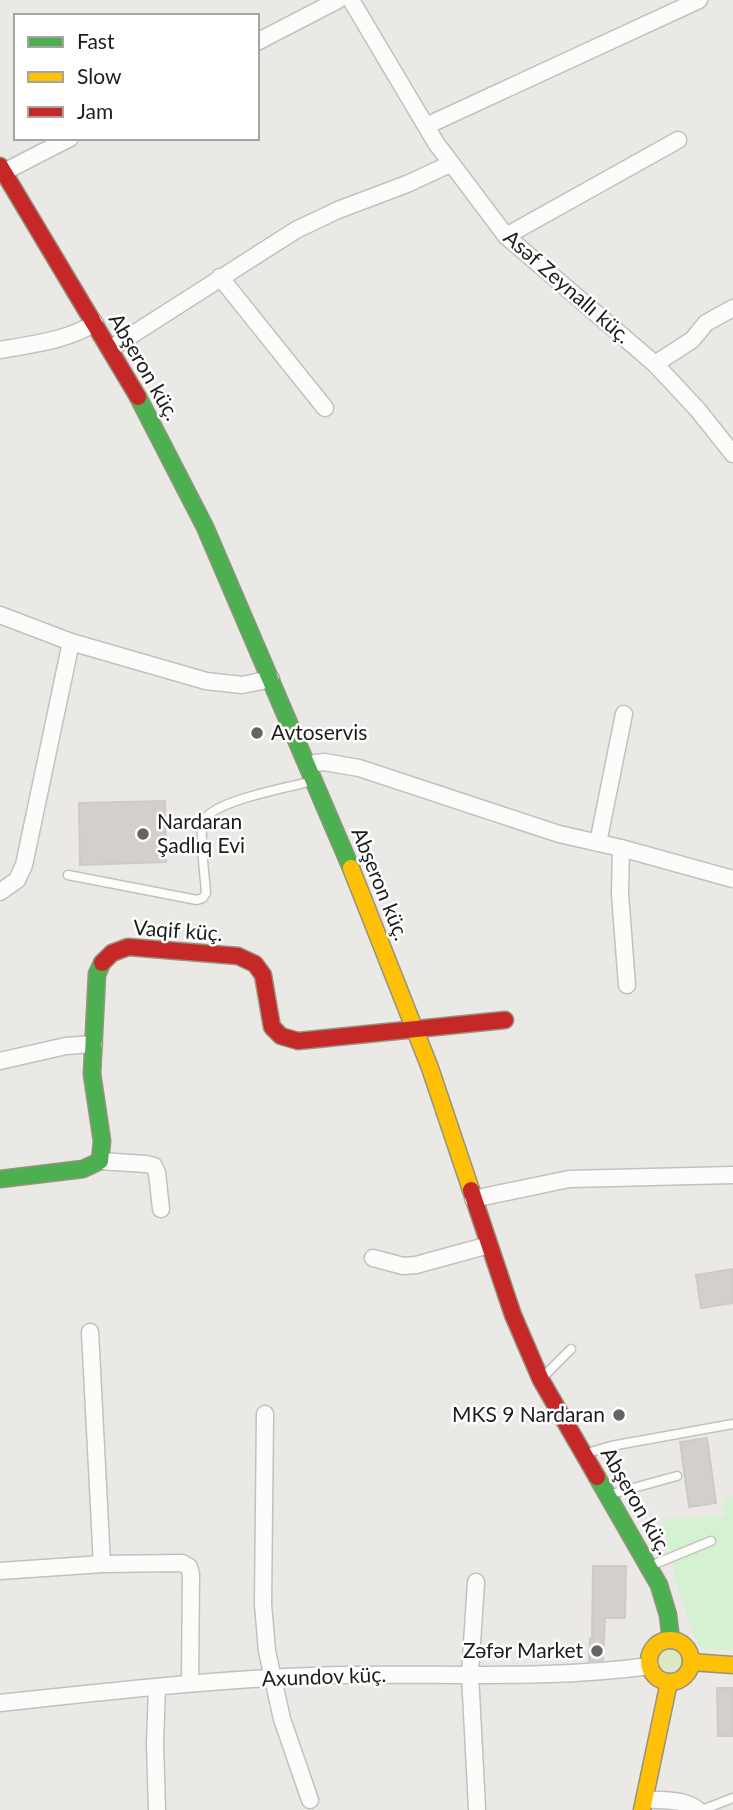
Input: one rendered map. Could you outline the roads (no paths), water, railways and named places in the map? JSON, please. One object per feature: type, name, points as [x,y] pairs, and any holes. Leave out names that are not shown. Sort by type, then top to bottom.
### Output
[{"type":"main road","name":"Abşeron küç.","points":[[2,169],[177,467],[315,780],[416,1031],[513,1315],[541,1380],[650,1566],[664,1598],[671,1640]]},
{"type":"main road","name":"Vaqif küç.","points":[[100,1161],[102,1145],[93,1084],[97,974],[103,959],[114,950],[128,947],[238,956],[250,960],[264,975],[269,1023],[273,1032],[284,1040],[416,1031]]},
{"type":"main road","points":[[416,1031],[505,1020]]},
{"type":"main road","points":[[0,1179],[83,1169],[100,1161]]},
{"type":"main road","points":[[665,1640],[671,1640],[684,1644],[691,1656],[691,1662],[690,1669],[681,1679],[669,1682],[657,1677],[649,1660],[654,1647],[665,1640]]},
{"type":"main road","points":[[691,1662],[733,1665]]},
{"type":"main road","points":[[643,1805],[669,1682]]},
{"type":"street","points":[[259,41],[338,0]]},
{"type":"street","name":"Asəf Zeynallı küç.","points":[[351,0],[450,164],[506,236],[655,364],[698,410],[733,454]]},
{"type":"street","points":[[426,126],[699,0]]},
{"type":"street","points":[[2,169],[66,140]]},
{"type":"street","points":[[506,236],[678,140]]},
{"type":"street","points":[[110,349],[296,230],[450,164]]},
{"type":"street","points":[[220,277],[325,408]]},
{"type":"street","points":[[655,364],[684,345],[706,323],[733,308]]},
{"type":"street","points":[[0,350],[77,334],[94,323]]},
{"type":"street","points":[[0,615],[71,642],[206,681],[242,685],[271,678]]},
{"type":"street","points":[[0,892],[17,880],[24,864],[71,642]]},
{"type":"street","points":[[598,844],[624,714]]},
{"type":"street","points":[[308,764],[324,762],[359,768],[559,834],[733,879]]},
{"type":"street","points":[[621,848],[620,894],[627,985]]},
{"type":"street","points":[[0,1061],[66,1046],[94,1044]]},
{"type":"street","points":[[100,1161],[154,1166],[158,1173],[161,1209]]},
{"type":"street","points":[[473,1199],[569,1180],[733,1175]]},
{"type":"street","points":[[373,1258],[403,1266],[416,1265],[489,1245]]},
{"type":"street","points":[[90,1332],[102,1564]]},
{"type":"street","points":[[265,1414],[263,1604],[267,1651],[282,1719],[310,1800]]},
{"type":"street","points":[[0,1571],[102,1564],[182,1563],[189,1567],[190,1684]]},
{"type":"street","points":[[476,1582],[470,1674],[477,1808]]},
{"type":"street","name":"Axundov küç.","points":[[0,1703],[272,1678],[581,1673],[650,1666]]},
{"type":"street","points":[[157,1687],[158,1810]]},
{"type":"street","points":[[643,1805],[682,1802],[700,1810]]},
{"type":"lane","points":[[68,875],[197,900],[203,898],[206,893],[202,826],[206,815],[215,808],[238,800],[315,780]]},
{"type":"lane","points":[[541,1380],[571,1349]]},
{"type":"lane","points":[[584,1454],[611,1446],[733,1424]]},
{"type":"lane","points":[[608,1496],[677,1476]]},
{"type":"lane","points":[[650,1566],[710,1541]]},
{"type":"lane","points":[[700,1810],[733,1798]]},
{"type":"place","name":"Avtoservis","points":[[257,733]]},
{"type":"place","name":"Nardaran Şadlıq Evi","points":[[143,834]]},
{"type":"place","name":"MKS 9 Nardaran","points":[[619,1415]]},
{"type":"place","name":"Zəfər Market","points":[[597,1651]]}]
